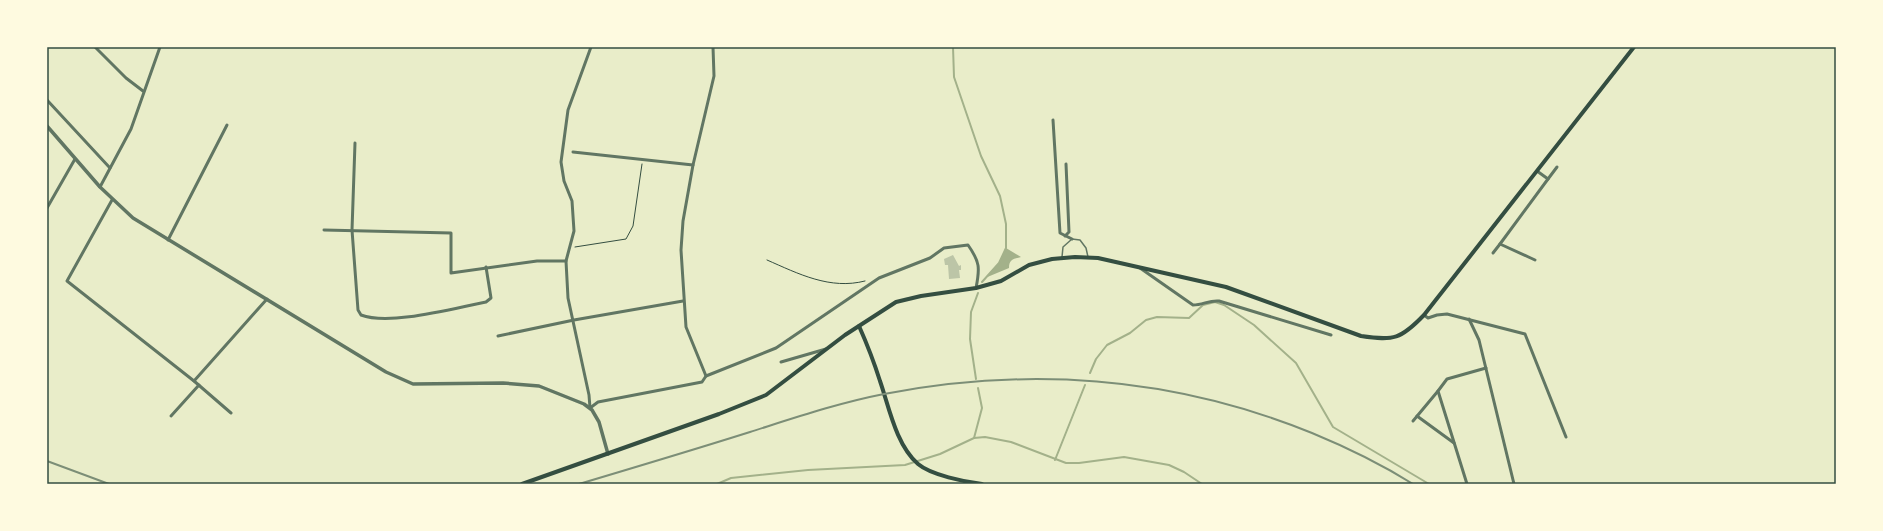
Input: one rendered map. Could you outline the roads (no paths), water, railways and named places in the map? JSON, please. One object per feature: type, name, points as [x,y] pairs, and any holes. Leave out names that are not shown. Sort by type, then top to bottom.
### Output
[{"type":"main road","points":[[522,484],[718,414],[766,395],[859,326],[896,302],[921,296],[976,288],[1000,281],[1029,265],[1062,258],[1088,258],[1137,266],[1226,287],[1362,336],[1383,339],[1396,338],[1410,330],[1424,315],[1634,47]]},
{"type":"main road","points":[[859,326],[893,422],[911,456],[918,464],[926,469],[982,484]]},
{"type":"street","points":[[95,47],[126,78],[143,91]]},
{"type":"street","points":[[100,187],[131,130],[143,91],[160,47]]},
{"type":"street","points":[[591,47],[568,110],[560,162],[564,181],[572,201],[574,231],[566,261],[568,298],[574,320],[589,395],[590,408],[597,418],[608,454]]},
{"type":"street","points":[[706,376],[689,336],[683,301],[681,250],[683,221],[693,165],[714,76],[713,47]]},
{"type":"street","points":[[47,100],[110,168]]},
{"type":"street","points":[[1053,120],[1060,233],[1072,239]]},
{"type":"street","points":[[168,240],[227,125]]},
{"type":"street","points":[[47,126],[112,200],[133,218],[386,372],[413,384],[530,384],[540,386],[590,408]]},
{"type":"street","points":[[355,143],[352,230],[358,310],[361,315],[367,318],[409,317],[486,302],[491,298],[486,267]]},
{"type":"street","points":[[573,152],[693,165]]},
{"type":"street","points":[[47,208],[75,159]]},
{"type":"street","points":[[1065,236],[1069,232],[1066,164]]},
{"type":"street","points":[[1493,253],[1557,167]]},
{"type":"street","points":[[1537,171],[1548,179]]},
{"type":"street","points":[[112,200],[67,281],[199,385],[231,413]]},
{"type":"street","points":[[324,230],[451,233],[451,273],[537,261],[566,261]]},
{"type":"street","points":[[1500,244],[1535,260]]},
{"type":"street","points":[[590,408],[598,402],[702,382],[706,376],[776,348],[879,278],[930,258],[944,248],[968,245],[979,263],[980,271],[976,288]]},
{"type":"street","points":[[1137,266],[1193,305],[1203,305],[1210,300],[1219,301],[1331,335]]},
{"type":"street","points":[[194,381],[267,299]]},
{"type":"street","points":[[498,336],[574,320],[683,301]]},
{"type":"street","points":[[1424,315],[1428,318],[1447,314],[1525,334],[1566,437]]},
{"type":"street","points":[[1469,319],[1479,340],[1514,484]]},
{"type":"street","points":[[781,362],[828,349]]},
{"type":"street","points":[[1413,421],[1447,379],[1486,368]]},
{"type":"street","points":[[171,416],[199,385]]},
{"type":"street","points":[[1438,391],[1467,484]]},
{"type":"street","points":[[1417,416],[1454,444]]},
{"type":"lane","points":[[1062,258],[1063,247],[1072,239],[1080,240],[1086,248],[1088,258]]},
{"type":"waterway","points":[[953,47],[954,77],[981,156],[1000,196],[1006,224],[1006,248],[999,263],[982,282]]},
{"type":"waterway","points":[[976,379],[970,339],[971,312],[978,293]]},
{"type":"waterway","points":[[1090,373],[1096,359],[1107,345],[1130,333],[1146,320],[1157,317],[1189,318],[1203,305],[1215,302],[1224,305],[1254,325],[1296,363],[1333,427],[1429,484]]},
{"type":"waterway","points":[[1055,460],[1085,385]]},
{"type":"waterway","points":[[974,438],[982,408],[978,388]]},
{"type":"waterway","points":[[717,484],[731,478],[808,470],[905,465],[940,454],[974,438],[985,437],[1011,442],[1066,463],[1079,463],[1124,457],[1169,465],[1184,472],[1202,484]]},
{"type":"railway","points":[[579,484],[816,411],[884,394],[939,385],[993,380],[1047,379],[1101,382],[1154,389],[1207,399],[1260,414],[1338,444],[1413,484]]},
{"type":"railway","points":[[47,461],[109,484]]}]
